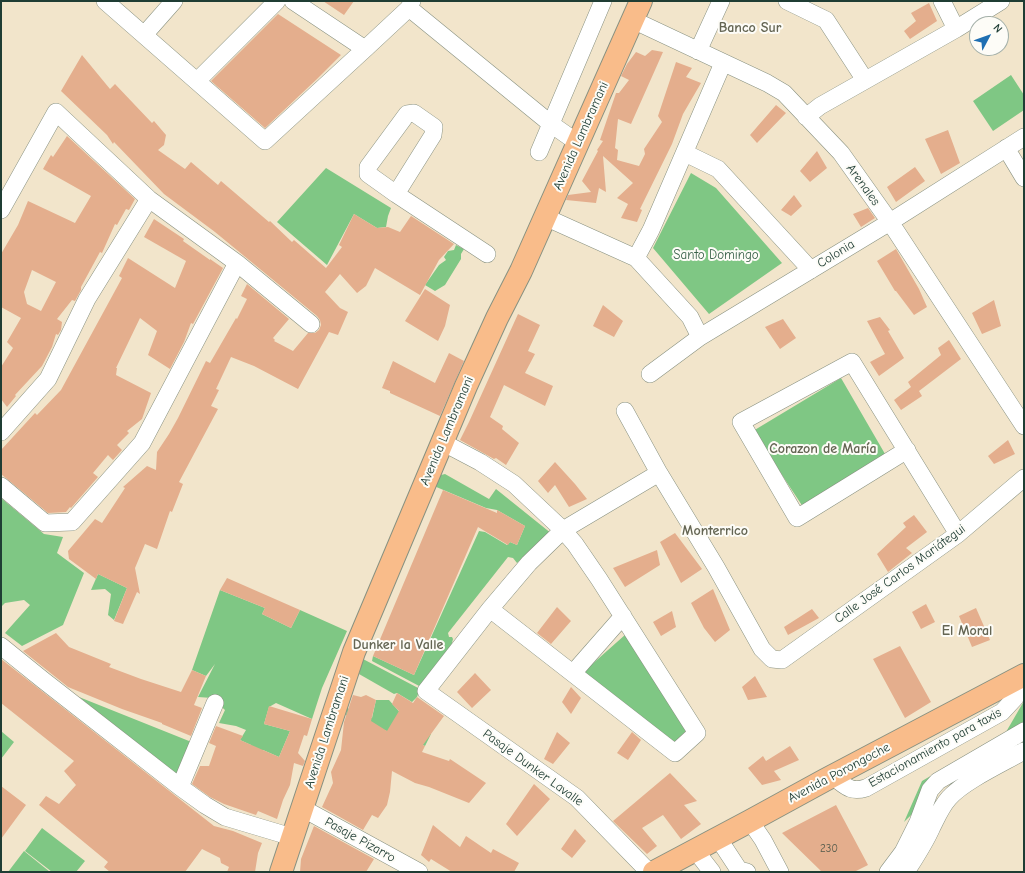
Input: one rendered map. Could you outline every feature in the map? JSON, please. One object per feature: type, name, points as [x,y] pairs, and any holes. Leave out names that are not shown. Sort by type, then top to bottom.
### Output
[{"type":"main road","name":"Avenida Lambramani","points":[[281,872],[354,652],[496,318],[521,271],[637,11]]},
{"type":"main road","name":"Avenida Porongoche","points":[[654,872],[832,776],[1024,676]]},
{"type":"street","points":[[105,1],[265,142],[411,5],[551,124],[578,143]]},
{"type":"street","points":[[144,35],[174,1]]},
{"type":"street","points":[[197,81],[277,1]]},
{"type":"street","points":[[293,1],[365,49]]},
{"type":"street","points":[[539,152],[603,1]]},
{"type":"street","points":[[698,51],[721,1]]},
{"type":"street","points":[[787,1],[826,20],[865,80]]},
{"type":"street","points":[[942,1],[956,29]]},
{"type":"street","points":[[806,117],[820,106],[956,29],[1001,1]]},
{"type":"street","name":"Arenales","points":[[637,11],[698,51],[767,83],[784,93],[840,153],[890,222],[1023,423]]},
{"type":"street","points":[[636,258],[651,230],[723,63]]},
{"type":"street","points":[[1,210],[56,112],[149,199],[237,263],[311,324]]},
{"type":"street","points":[[396,194],[433,135],[434,127],[414,113],[407,114],[368,167],[368,174],[396,194],[487,254]]},
{"type":"street","name":"Colonia","points":[[650,374],[700,337],[890,222],[1024,136]]},
{"type":"street","points":[[1006,148],[1024,178]]},
{"type":"street","points":[[685,153],[718,169],[811,270]]},
{"type":"street","points":[[1,432],[48,379],[87,299],[149,199]]},
{"type":"street","points":[[545,218],[636,258],[690,317],[700,337]]},
{"type":"street","points":[[1,486],[45,523],[72,522],[142,443],[237,263]]},
{"type":"street","points":[[907,450],[797,518],[741,422],[852,362],[907,450],[958,534]]},
{"type":"street","points":[[442,442],[480,462],[514,484],[563,530],[575,544],[599,578],[697,733],[675,753],[490,609],[530,562],[563,530],[659,473],[625,411]]},
{"type":"street","name":"Calle José Carlos Mariátegui","points":[[659,473],[716,567],[762,649],[772,659],[782,660],[958,534],[1024,478]]},
{"type":"street","name":"Pasaje Dunker Lavalle","points":[[490,609],[426,691],[577,798],[649,872]]},
{"type":"street","points":[[573,673],[623,616]]},
{"type":"street","points":[[1,646],[205,805],[225,817],[292,837]]},
{"type":"street","points":[[180,787],[215,703]]},
{"type":"street","points":[[888,872],[903,852],[918,822],[930,790],[938,781],[1024,731]]},
{"type":"street","points":[[906,872],[917,856],[940,810],[949,798],[960,788],[1024,751]]},
{"type":"street","name":"Pasaje Pizarro","points":[[302,808],[419,872]]},
{"type":"street","points":[[750,821],[763,840],[780,872]]},
{"type":"street","points":[[718,838],[742,871]]},
{"type":"street","points":[[695,850],[712,872]]},
{"type":"green space","points":[[1011,75],[1024,95],[1024,110],[993,131],[973,101]]},
{"type":"green space","points":[[326,168],[391,208],[386,227],[377,228],[354,214],[327,265],[277,222]]},
{"type":"green space","name":"Santo Domingo","points":[[691,173],[716,188],[782,263],[709,314],[653,248]]},
{"type":"green space","points":[[456,245],[464,249],[461,254],[461,259],[445,285],[435,291],[425,285],[439,265],[446,260],[444,257],[448,251],[454,250]]},
{"type":"green space","points":[[841,378],[892,466],[809,516],[753,431]]},
{"type":"green space","points":[[445,474],[489,499],[496,489],[552,534],[517,563],[513,558],[508,557],[448,633],[449,637],[452,637],[453,639],[451,647],[421,687],[372,661],[373,656],[414,675],[479,531],[485,532],[507,545],[510,542],[517,545],[525,526],[497,510],[486,508],[434,486],[437,476]]},
{"type":"green space","points":[[1,498],[44,534],[63,537],[57,553],[84,573],[63,625],[22,646],[5,633],[30,605],[24,600],[5,603],[1,607]]},
{"type":"green space","points":[[98,574],[127,588],[114,620],[108,615],[111,594],[105,589],[91,590]]},
{"type":"green space","points":[[220,590],[265,608],[262,614],[291,628],[300,610],[347,631],[322,688],[312,719],[276,703],[269,707],[264,724],[290,731],[279,757],[263,750],[249,752],[251,745],[240,740],[246,730],[236,726],[219,723],[225,710],[212,698],[198,697],[215,664],[206,676],[192,670]]},
{"type":"green space","points":[[626,634],[689,727],[672,748],[580,675]]},
{"type":"green space","points":[[363,659],[420,689],[417,697],[412,702],[397,693],[394,694],[359,674]]},
{"type":"green space","points":[[79,697],[194,743],[181,779]]},
{"type":"green space","points":[[376,700],[389,700],[403,716],[431,734],[425,746],[346,715],[347,708],[372,718]]},
{"type":"green space","points":[[1024,701],[1024,735],[955,772],[904,822],[922,781],[1006,732]]},
{"type":"green space","points":[[1,731],[14,742],[1,759]]},
{"type":"green space","points":[[42,828],[85,861],[76,872],[52,872],[25,851]]},
{"type":"green space","points":[[24,851],[50,872],[8,872]]},
{"type":"building","points":[[323,1],[354,1],[344,15]]},
{"type":"building","points":[[929,3],[937,21],[910,39],[904,31],[916,21],[911,13]]},
{"type":"building","points":[[278,14],[341,55],[265,128],[211,81]]},
{"type":"building","points":[[652,50],[663,52],[631,124],[618,119],[615,148],[618,150],[617,160],[639,166],[645,154],[644,149],[662,122],[658,116],[676,62],[692,68],[686,77],[701,83],[683,114],[672,144],[640,209],[642,210],[637,222],[621,218],[628,204],[617,198],[633,183],[603,156],[606,192],[599,188],[596,203],[566,200],[568,195],[591,192],[582,181],[603,141],[600,140],[616,93],[619,93],[629,80],[621,76],[627,64],[636,52],[645,56]]},
{"type":"building","points":[[82,55],[110,89],[115,84],[152,123],[154,121],[166,135],[164,145],[158,150],[185,169],[191,162],[218,185],[221,181],[269,222],[270,221],[292,242],[294,240],[326,268],[342,247],[339,245],[354,214],[377,228],[388,227],[400,232],[411,216],[454,244],[439,260],[420,295],[375,268],[366,286],[357,293],[340,274],[325,292],[340,308],[348,312],[338,335],[329,332],[298,389],[254,366],[231,357],[216,389],[219,390],[211,406],[218,409],[179,482],[183,484],[172,512],[170,511],[157,549],[145,544],[135,568],[140,594],[137,592],[123,624],[114,621],[127,588],[98,574],[96,579],[69,559],[68,551],[95,519],[102,523],[125,488],[123,487],[147,466],[156,470],[157,452],[178,418],[206,361],[210,363],[236,318],[237,319],[247,299],[241,296],[247,284],[289,319],[273,338],[275,340],[274,341],[293,351],[308,333],[315,333],[319,330],[321,325],[317,316],[215,232],[164,194],[114,142],[113,144],[107,135],[61,91]]},
{"type":"building","points":[[776,105],[786,113],[757,143],[750,135]]},
{"type":"building","points":[[948,130],[960,163],[941,174],[925,139]]},
{"type":"building","points":[[67,136],[135,199],[129,210],[126,209],[117,225],[115,224],[102,253],[100,252],[75,301],[72,300],[57,319],[62,322],[61,330],[58,335],[56,334],[52,347],[42,366],[15,395],[16,396],[7,407],[1,399],[1,367],[13,348],[7,342],[21,318],[1,307],[1,254],[18,225],[28,201],[75,223],[91,196],[43,169],[51,155],[53,157]],"holes":[[[32,270],[56,282],[41,311],[27,304],[24,292]]]},
{"type":"building","points":[[817,151],[827,168],[810,182],[800,171]]},
{"type":"building","points":[[915,167],[925,181],[896,202],[887,187]]},
{"type":"building","points":[[794,195],[802,206],[791,216],[781,210]]},
{"type":"building","points":[[868,208],[875,218],[861,227],[853,214]]},
{"type":"building","points":[[154,219],[223,268],[193,324],[191,323],[184,342],[170,369],[148,355],[157,331],[140,318],[116,368],[116,375],[151,393],[142,419],[127,431],[129,433],[117,445],[122,450],[113,460],[108,455],[93,473],[98,477],[71,508],[70,507],[66,512],[48,513],[1,474],[1,450],[35,413],[37,415],[61,390],[122,278],[119,276],[128,258],[175,288],[186,261],[144,237]]},
{"type":"building","points":[[896,249],[919,289],[927,307],[914,315],[895,291],[877,261]]},
{"type":"building","points":[[425,289],[450,305],[445,326],[438,341],[405,321]]},
{"type":"building","points":[[994,300],[1001,326],[982,334],[972,313]]},
{"type":"building","points":[[603,305],[623,321],[614,337],[593,326]]},
{"type":"building","points":[[518,314],[540,325],[528,351],[535,354],[525,373],[553,386],[545,406],[504,385],[490,417],[503,426],[502,429],[519,443],[506,465],[496,458],[494,459],[460,440]]},
{"type":"building","points":[[880,317],[890,330],[888,331],[904,358],[879,376],[870,362],[885,354],[867,321]]},
{"type":"building","points":[[783,319],[796,338],[780,349],[765,327]]},
{"type":"building","points":[[949,340],[961,359],[919,391],[922,396],[901,410],[894,400],[911,387],[908,382],[941,355],[938,348]]},
{"type":"building","points":[[449,353],[464,361],[440,416],[382,388],[393,361],[435,383]]},
{"type":"building","points":[[1008,440],[1015,454],[994,464],[988,456]]},
{"type":"building","points":[[555,462],[587,499],[569,507],[555,485],[548,493],[538,481]]},
{"type":"building","points":[[443,490],[497,513],[497,510],[525,526],[517,545],[510,542],[508,545],[478,527],[414,675],[373,656]]},
{"type":"building","points":[[914,515],[927,532],[906,548],[912,553],[888,572],[877,554],[906,527],[903,523]]},
{"type":"building","points":[[675,533],[702,569],[681,583],[660,542]]},
{"type":"building","points":[[657,550],[660,565],[625,587],[613,568]]},
{"type":"building","points":[[227,578],[300,610],[291,628],[262,614],[265,608],[220,590]]},
{"type":"building","points":[[713,589],[730,630],[715,642],[704,628],[691,603]]},
{"type":"building","points":[[926,604],[935,622],[921,629],[912,612]]},
{"type":"building","points":[[557,607],[571,621],[551,644],[537,633]]},
{"type":"building","points":[[976,608],[990,640],[972,647],[959,616]]},
{"type":"building","points":[[812,609],[819,618],[788,635],[784,627]]},
{"type":"building","points":[[672,611],[676,627],[661,636],[653,622]]},
{"type":"building","points":[[56,633],[69,647],[111,664],[109,667],[181,692],[192,670],[206,676],[194,705],[202,708],[191,736],[162,723],[122,709],[68,687],[23,651]]},
{"type":"building","points":[[900,646],[931,702],[905,718],[873,659]]},
{"type":"building","points":[[1,659],[214,826],[233,831],[262,843],[258,853],[255,872],[227,872],[229,867],[221,863],[220,858],[202,849],[185,872],[110,872],[104,867],[108,862],[39,805],[46,796],[59,804],[76,785],[64,771],[74,761],[1,703]]},
{"type":"building","points":[[475,673],[491,690],[472,708],[457,692]]},
{"type":"building","points":[[755,676],[767,697],[748,700],[742,687]]},
{"type":"building","points":[[571,687],[581,698],[571,714],[562,702]]},
{"type":"building","points":[[397,693],[413,703],[417,697],[444,716],[423,745],[425,746],[422,752],[449,761],[450,759],[486,783],[469,803],[415,783],[392,771],[387,805],[378,818],[372,815],[363,830],[322,807],[333,783],[331,772],[341,750],[344,722],[353,695],[361,697],[366,695],[376,700],[371,721],[387,731],[399,711],[392,704]]},
{"type":"building","points":[[269,706],[312,719],[307,736],[304,735],[298,753],[305,761],[303,766],[294,763],[290,785],[277,819],[258,811],[256,815],[224,804],[210,797],[192,784],[200,766],[209,766],[216,746],[209,743],[216,726],[243,736],[240,740],[279,757],[290,731],[264,724]]},
{"type":"building","points":[[557,732],[570,743],[553,764],[544,759]]},
{"type":"building","points":[[632,732],[641,740],[628,760],[617,753]]},
{"type":"building","points":[[790,746],[799,760],[774,771],[781,780],[762,785],[748,768],[763,756],[766,761]]},
{"type":"building","points":[[670,773],[697,801],[684,805],[701,824],[681,839],[663,815],[642,828],[657,846],[647,854],[613,821]]},
{"type":"building","points":[[534,784],[550,799],[517,836],[506,824]]},
{"type":"building","points":[[1,786],[26,805],[1,839]]},
{"type":"building","points":[[836,805],[868,865],[854,872],[822,872],[782,833]]},
{"type":"building","points":[[433,825],[460,847],[466,836],[491,853],[493,849],[519,863],[514,872],[452,872],[431,859],[429,862],[421,855]]},
{"type":"building","points":[[314,826],[374,859],[366,872],[300,872],[301,859]]},
{"type":"building","points":[[575,829],[586,841],[572,858],[561,849]]},
{"type":"district","name":"Banco Sur","points":[[750,28]]},
{"type":"district","name":"Corazon de María","points":[[823,449]]},
{"type":"district","name":"Monterrico","points":[[715,531]]},
{"type":"district","name":"El Moral","points":[[967,631]]},
{"type":"district","name":"Dunker la Valle","points":[[398,645]]}]
